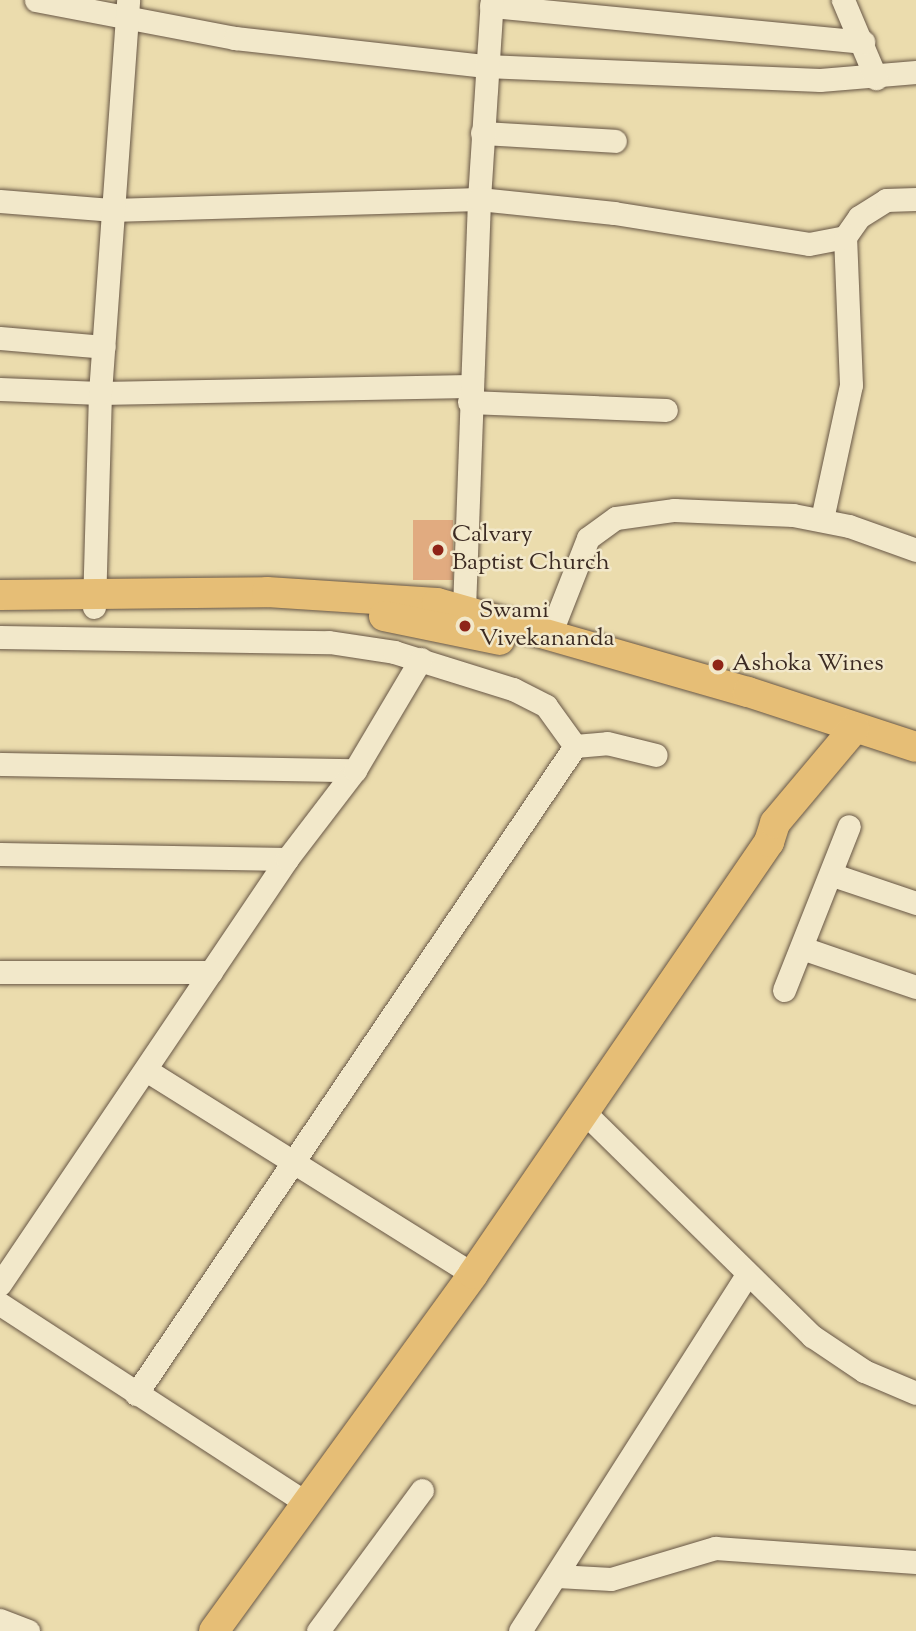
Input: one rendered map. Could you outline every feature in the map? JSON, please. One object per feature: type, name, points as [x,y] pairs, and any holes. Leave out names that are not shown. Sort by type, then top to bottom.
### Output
[{"type":"main road","points":[[0,610],[94,599],[310,593],[464,609],[549,637],[736,689],[858,740]]},
{"type":"main road","points":[[0,594],[341,610],[457,629],[858,740],[913,752]]},
{"type":"main road","points":[[214,1631],[473,1274],[769,842],[790,834],[858,740]]},
{"type":"street","points":[[36,0],[128,9],[334,52],[485,66],[876,78],[916,72]]},
{"type":"street","points":[[843,0],[876,78]]},
{"type":"street","points":[[464,609],[469,394],[485,66],[492,3],[863,42]]},
{"type":"street","points":[[94,599],[100,393],[111,210],[128,9]]},
{"type":"street","points":[[482,133],[615,141]]},
{"type":"street","points":[[0,201],[111,210],[479,200],[614,212],[769,241],[809,244],[845,237],[873,206],[916,199]]},
{"type":"street","points":[[822,519],[851,386],[845,237]]},
{"type":"street","points":[[0,338],[104,347]]},
{"type":"street","points":[[0,389],[100,393],[469,394],[666,410]]},
{"type":"street","points":[[549,637],[588,538],[616,518],[731,510],[822,519],[916,550]]},
{"type":"street","points":[[0,637],[329,642],[421,659],[488,678],[546,706],[575,746]]},
{"type":"street","points":[[0,1284],[287,859],[355,770],[421,659]]},
{"type":"street","points":[[575,746],[607,743],[656,755]]},
{"type":"street","points":[[136,1394],[575,746]]},
{"type":"street","points":[[0,764],[355,770]]},
{"type":"street","points":[[784,990],[833,875],[849,826]]},
{"type":"street","points":[[0,855],[287,859]]},
{"type":"street","points":[[833,875],[916,903]]},
{"type":"street","points":[[802,948],[916,986]]},
{"type":"street","points":[[0,972],[211,972]]},
{"type":"street","points":[[146,1070],[473,1274]]},
{"type":"street","points":[[584,1112],[747,1275],[839,1356],[916,1393]]},
{"type":"street","points":[[520,1631],[747,1275]]},
{"type":"street","points":[[0,1304],[307,1503]]},
{"type":"street","points":[[318,1631],[422,1490]]},
{"type":"street","points":[[557,1576],[611,1579],[715,1548],[916,1562]]},
{"type":"street","points":[[0,1620],[28,1631]]},
{"type":"building","name":"Calvary Baptist Church","points":[[413,520],[453,520],[453,580],[413,580]]},
{"type":"place","name":"Calvary Baptist Church","points":[[438,550]]},
{"type":"place","name":"Swami Vivekananda","points":[[465,626]]},
{"type":"place","name":"Ashoka Wines","points":[[718,665]]}]
